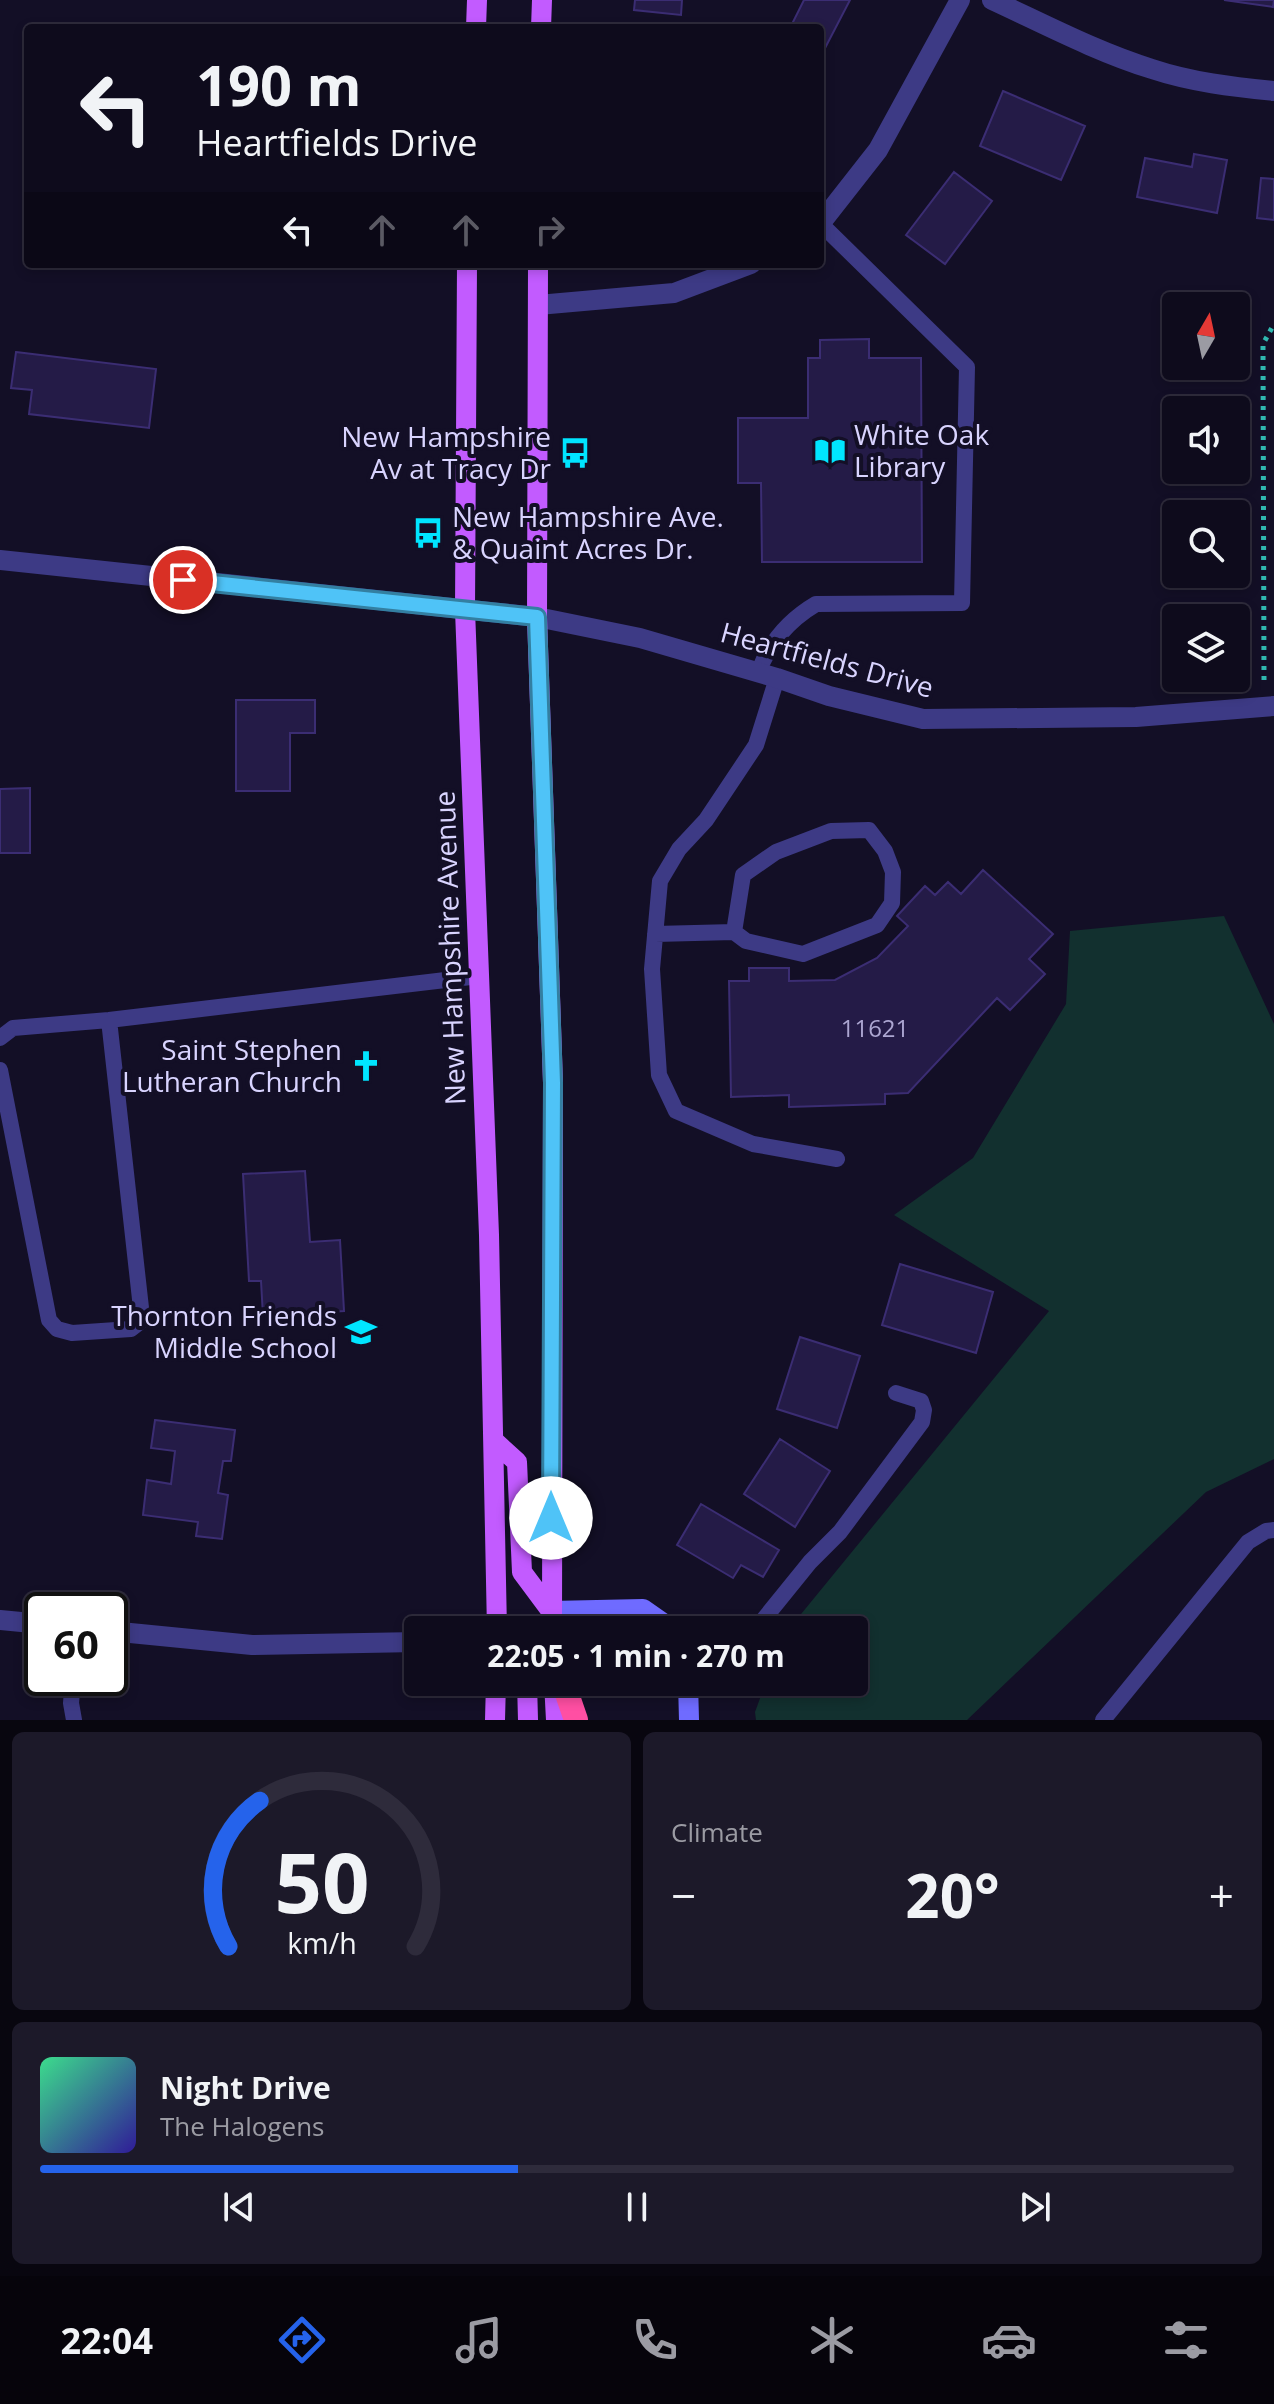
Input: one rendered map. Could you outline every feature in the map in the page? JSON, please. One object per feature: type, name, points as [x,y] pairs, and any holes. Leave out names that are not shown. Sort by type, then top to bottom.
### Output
[{"type":"highway","points":[[568,1696],[576,1720]]},
{"type":"main road","points":[[476,24],[477,0]]},
{"type":"main road","points":[[541,24],[542,0]]},
{"type":"main road","name":"New Hampshire Avenue","points":[[467,268],[465,610],[494,1441],[497,1616]]},
{"type":"main road","points":[[538,268],[537,617],[553,1083],[551,1616]]},
{"type":"main road","points":[[494,1441],[517,1462],[522,1572],[548,1616]]},
{"type":"main road","points":[[495,1720],[496,1696]]},
{"type":"main road","points":[[527,1696],[528,1720]]},
{"type":"main road","points":[[555,1696],[556,1720]]},
{"type":"street","points":[[824,219],[878,150],[960,0]]},
{"type":"street","points":[[992,0],[1152,69],[1230,87],[1274,91]]},
{"type":"street","points":[[538,305],[674,293],[740,268]]},
{"type":"street","name":"Heartfields Drive","points":[[0,560],[537,617],[640,638],[829,696],[923,719],[1136,717],[1274,706]]},
{"type":"street","points":[[589,1616],[643,1609],[653,1616]]},
{"type":"street","points":[[0,1620],[24,1622]]},
{"type":"street","points":[[128,1633],[252,1645],[404,1642]]},
{"type":"street","points":[[689,1720],[692,1696]]},
{"type":"lane","points":[[824,228],[967,367],[962,603],[816,604],[796,616],[764,656],[768,675],[756,745],[706,820],[679,849],[660,881],[652,969],[659,1075],[676,1111],[753,1144],[837,1159]]},
{"type":"lane","points":[[655,934],[734,932],[746,941],[803,954],[877,925],[892,903],[893,872],[885,851],[869,830],[831,831],[776,852],[743,875],[734,932]]},
{"type":"lane","points":[[0,1038],[13,1028],[109,1020],[479,976]]},
{"type":"lane","points":[[0,1070],[49,1320],[57,1329],[72,1333],[131,1329],[140,1322],[141,1308],[109,1020]]},
{"type":"lane","points":[[766,1616],[810,1562],[840,1532],[922,1422],[924,1410],[921,1401],[896,1393]]},
{"type":"lane","points":[[1103,1720],[1248,1542],[1266,1531],[1274,1530]]},
{"type":"lane","points":[[72,1696],[74,1720]]},
{"type":"path","points":[[1264,680],[1263,344],[1274,324]]},
{"type":"green space","points":[[1224,916],[1274,1024],[1274,1459],[1206,1492],[967,1720],[756,1720],[755,1712],[761,1696],[868,1696],[868,1616],[799,1616],[1049,1311],[894,1215],[973,1158],[1066,1004],[1070,931]]},
{"type":"building","points":[[635,0],[682,0],[681,15],[634,10]]},
{"type":"building","points":[[804,0],[850,0],[824,50],[824,24],[792,24]]},
{"type":"building","points":[[1224,0],[1274,0],[1273,7]]},
{"type":"building","points":[[1003,91],[1085,126],[1061,180],[980,146]]},
{"type":"building","points":[[1194,154],[1227,160],[1217,213],[1137,197],[1145,158],[1192,167]]},
{"type":"building","points":[[954,172],[992,201],[945,264],[906,235]]},
{"type":"building","points":[[1261,178],[1274,179],[1274,220],[1257,218]]},
{"type":"building","name":"White Oak Library","points":[[869,339],[869,358],[921,358],[922,562],[762,562],[761,483],[738,483],[738,418],[808,418],[808,358],[820,358],[820,340]]},
{"type":"building","points":[[16,352],[156,369],[149,428],[29,414],[32,390],[11,388]]},
{"type":"building","points":[[236,700],[315,700],[315,733],[290,733],[290,791],[236,791]]},
{"type":"building","points":[[30,788],[30,853],[0,853],[0,789]]},
{"type":"building","points":[[983,870],[1053,934],[1029,959],[1045,974],[1010,1010],[997,998],[908,1093],[885,1094],[885,1104],[789,1107],[789,1095],[731,1097],[729,981],[749,981],[749,968],[789,968],[789,981],[835,980],[877,958],[908,926],[897,916],[925,886],[935,895],[948,882],[961,894]]},
{"type":"building","points":[[305,1171],[310,1242],[340,1240],[344,1311],[263,1316],[261,1281],[249,1281],[243,1174]]},
{"type":"building","points":[[900,1264],[993,1292],[976,1353],[882,1325]]},
{"type":"building","points":[[800,1337],[860,1356],[837,1428],[777,1409]]},
{"type":"building","points":[[155,1420],[235,1430],[231,1461],[223,1461],[218,1493],[228,1495],[222,1539],[196,1536],[198,1522],[143,1515],[147,1480],[171,1484],[175,1451],[151,1448]]},
{"type":"building","points":[[780,1439],[830,1471],[795,1527],[744,1494]]},
{"type":"building","points":[[701,1504],[779,1550],[763,1577],[741,1565],[733,1578],[677,1545]]},
{"type":"place","name":"White Oak Library","points":[[830,451]]},
{"type":"place","name":"New Hampshire Av at Tracy Dr","points":[[575,453]]},
{"type":"place","name":"New Hampshire Ave. & Quaint Acres Dr.","points":[[428,533]]},
{"type":"place","name":"Saint Stephen Lutheran Church","points":[[366,1066]]},
{"type":"place","name":"Thornton Friends Middle School","points":[[361,1332]]},
{"type":"route","points":[[183,580],[537,617],[553,1083],[551,1518]]}]
